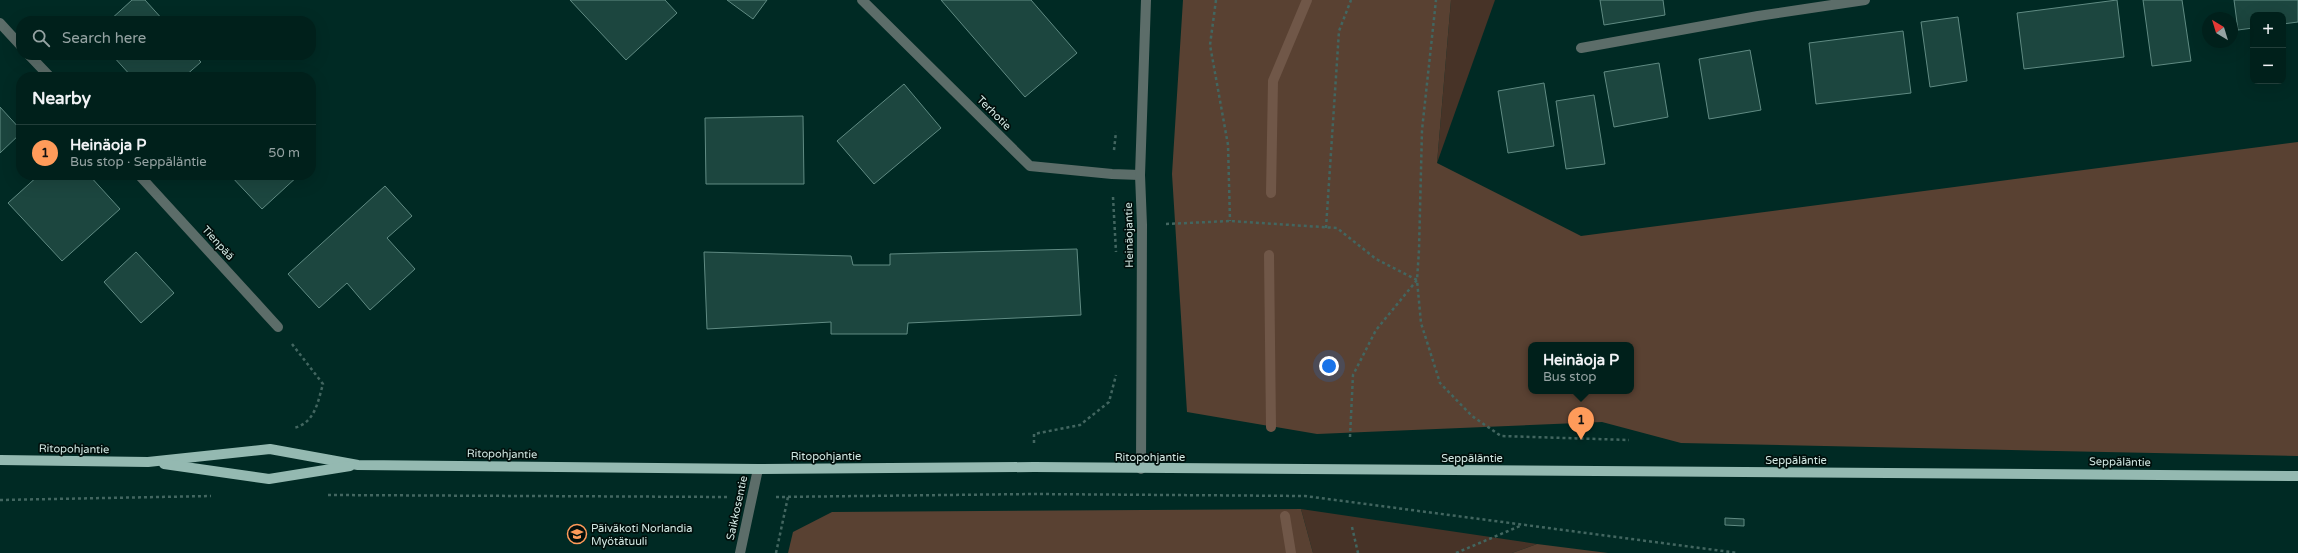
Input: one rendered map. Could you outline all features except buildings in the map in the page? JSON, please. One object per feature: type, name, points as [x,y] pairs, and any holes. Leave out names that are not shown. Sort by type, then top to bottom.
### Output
[{"type":"main road","name":"Ritopohjantie","points":[[148,462],[270,449],[358,465]]},
{"type":"main road","name":"Ritopohjantie","points":[[0,460],[148,462],[269,478],[358,465],[758,469],[1034,467],[1294,469]]},
{"type":"main road","name":"Seppäläntie","points":[[1294,469],[2298,476]]},
{"type":"street","name":"Terhotie","points":[[862,0],[1030,166],[1112,174],[1140,174]]},
{"type":"street","name":"Heinäojantie","points":[[1141,469],[1142,225],[1140,174],[1146,0]]},
{"type":"street","points":[[1581,48],[1758,16],[1865,0]]},
{"type":"street","points":[[0,23],[16,41]]},
{"type":"street","points":[[34,60],[45,72]]},
{"type":"street","name":"Tienpää","points":[[144,180],[278,327]]},
{"type":"street","name":"Saikkosentie","points":[[740,553],[758,469]]},
{"type":"path","points":[[1216,0],[1210,45],[1228,145],[1230,221]]},
{"type":"path","points":[[1326,228],[1339,31],[1351,0]]},
{"type":"path","points":[[1436,0],[1422,130],[1420,250],[1417,280],[1421,323],[1440,383],[1472,416],[1501,436],[1629,440]]},
{"type":"path","points":[[1116,257],[1115,226],[1230,221],[1337,228],[1376,259],[1417,280]]},
{"type":"path","points":[[1350,437],[1354,375],[1376,330],[1417,280]]},
{"type":"path","points":[[278,327],[322,384],[315,414],[299,427],[292,428]]},
{"type":"path","points":[[1034,434],[1080,425],[1109,402],[1116,374]]},
{"type":"path","points":[[324,495],[788,497],[1033,494],[1305,496],[1520,526],[1738,553]]},
{"type":"path","points":[[0,500],[213,496]]},
{"type":"path","points":[[776,553],[788,497]]},
{"type":"path","points":[[1456,553],[1520,526]]},
{"type":"path","points":[[1352,527],[1358,553]]},
{"type":"shaded area","points":[[1183,0],[1451,0],[1437,163],[1581,236],[2298,142],[2298,456],[1681,443],[1602,422],[1317,434],[1187,412],[1172,174]]},
{"type":"shaded area","points":[[1451,0],[1495,0],[1437,163]]},
{"type":"shaded area","points":[[1301,509],[1537,544],[1512,553],[1313,553]]},
{"type":"shaded area","points":[[1301,509],[1313,553],[788,553],[793,532],[832,512]]},
{"type":"shaded area","points":[[1537,544],[1608,553],[1512,553]]},
{"type":"waterway","points":[[1271,193],[1273,81],[1307,0]]},
{"type":"waterway","points":[[1269,255],[1271,427]]},
{"type":"waterway","points":[[1285,516],[1291,553]]},
{"type":"place","name":"Heinäoja P","points":[[1581,440]]},
{"type":"place","name":"Päiväkoti Norlandia Myötätuuli","points":[[577,534]]}]
